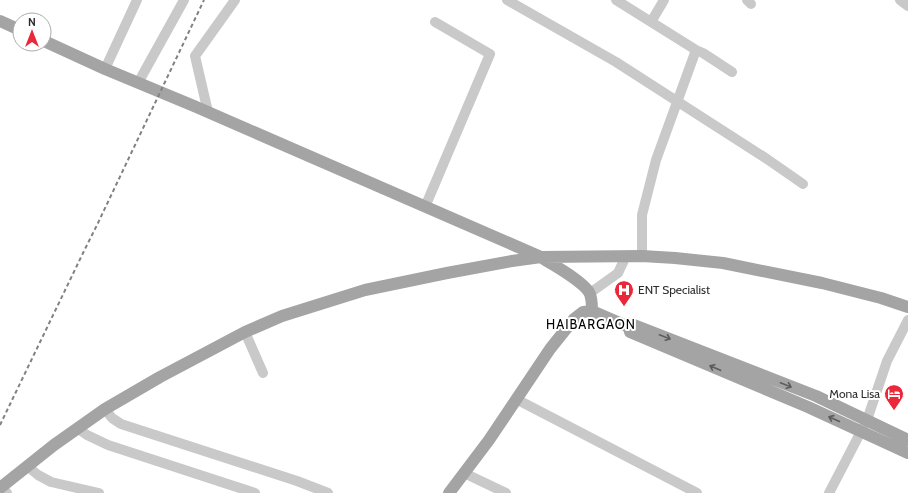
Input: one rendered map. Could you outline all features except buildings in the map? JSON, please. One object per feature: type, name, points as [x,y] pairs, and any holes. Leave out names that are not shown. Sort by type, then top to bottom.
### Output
[{"type":"main road","points":[[0,21],[12,26]]},
{"type":"main road","points":[[52,45],[540,257],[579,282],[590,293],[592,310]]},
{"type":"main road","points":[[3,489],[27,466],[105,409],[160,377],[245,332],[282,316],[365,290],[479,267],[540,257],[642,256],[696,260],[822,283],[881,298],[908,307]]},
{"type":"main road","points":[[449,493],[489,440],[550,349],[574,319],[583,312],[592,310],[629,327],[634,325],[642,327],[816,396],[908,453]]},
{"type":"main road","points":[[864,425],[908,440]]},
{"type":"street","points":[[105,69],[137,0]]},
{"type":"street","points":[[140,84],[184,0]]},
{"type":"street","points":[[208,112],[196,56],[235,0]]},
{"type":"street","points":[[507,0],[616,62],[767,158],[803,184]]},
{"type":"street","points":[[616,0],[732,72]]},
{"type":"street","points":[[651,22],[664,0]]},
{"type":"street","points":[[900,0],[908,6]]},
{"type":"street","points":[[425,206],[490,54],[435,22]]},
{"type":"street","points":[[642,256],[642,215],[656,160],[696,50]]},
{"type":"street","points":[[590,293],[618,273],[626,256]]},
{"type":"street","points":[[829,493],[864,425],[887,361],[908,320]]},
{"type":"street","points":[[245,332],[264,373]]},
{"type":"street","points":[[516,399],[697,493]]},
{"type":"street","points":[[105,409],[112,418],[121,424],[298,481],[328,493]]},
{"type":"street","points":[[77,428],[87,435],[108,445],[255,493]]},
{"type":"street","points":[[27,466],[38,475],[51,482],[99,493]]},
{"type":"street","points":[[464,473],[506,493]]},
{"type":"railway","points":[[0,425],[204,0]]},
{"type":"place","name":"ENT Specialist","points":[[624,307]]},
{"type":"place","name":"Mona Lisa","points":[[894,411]]},
{"type":"district","name":"HAIBARGAON","points":[[591,324]]}]
